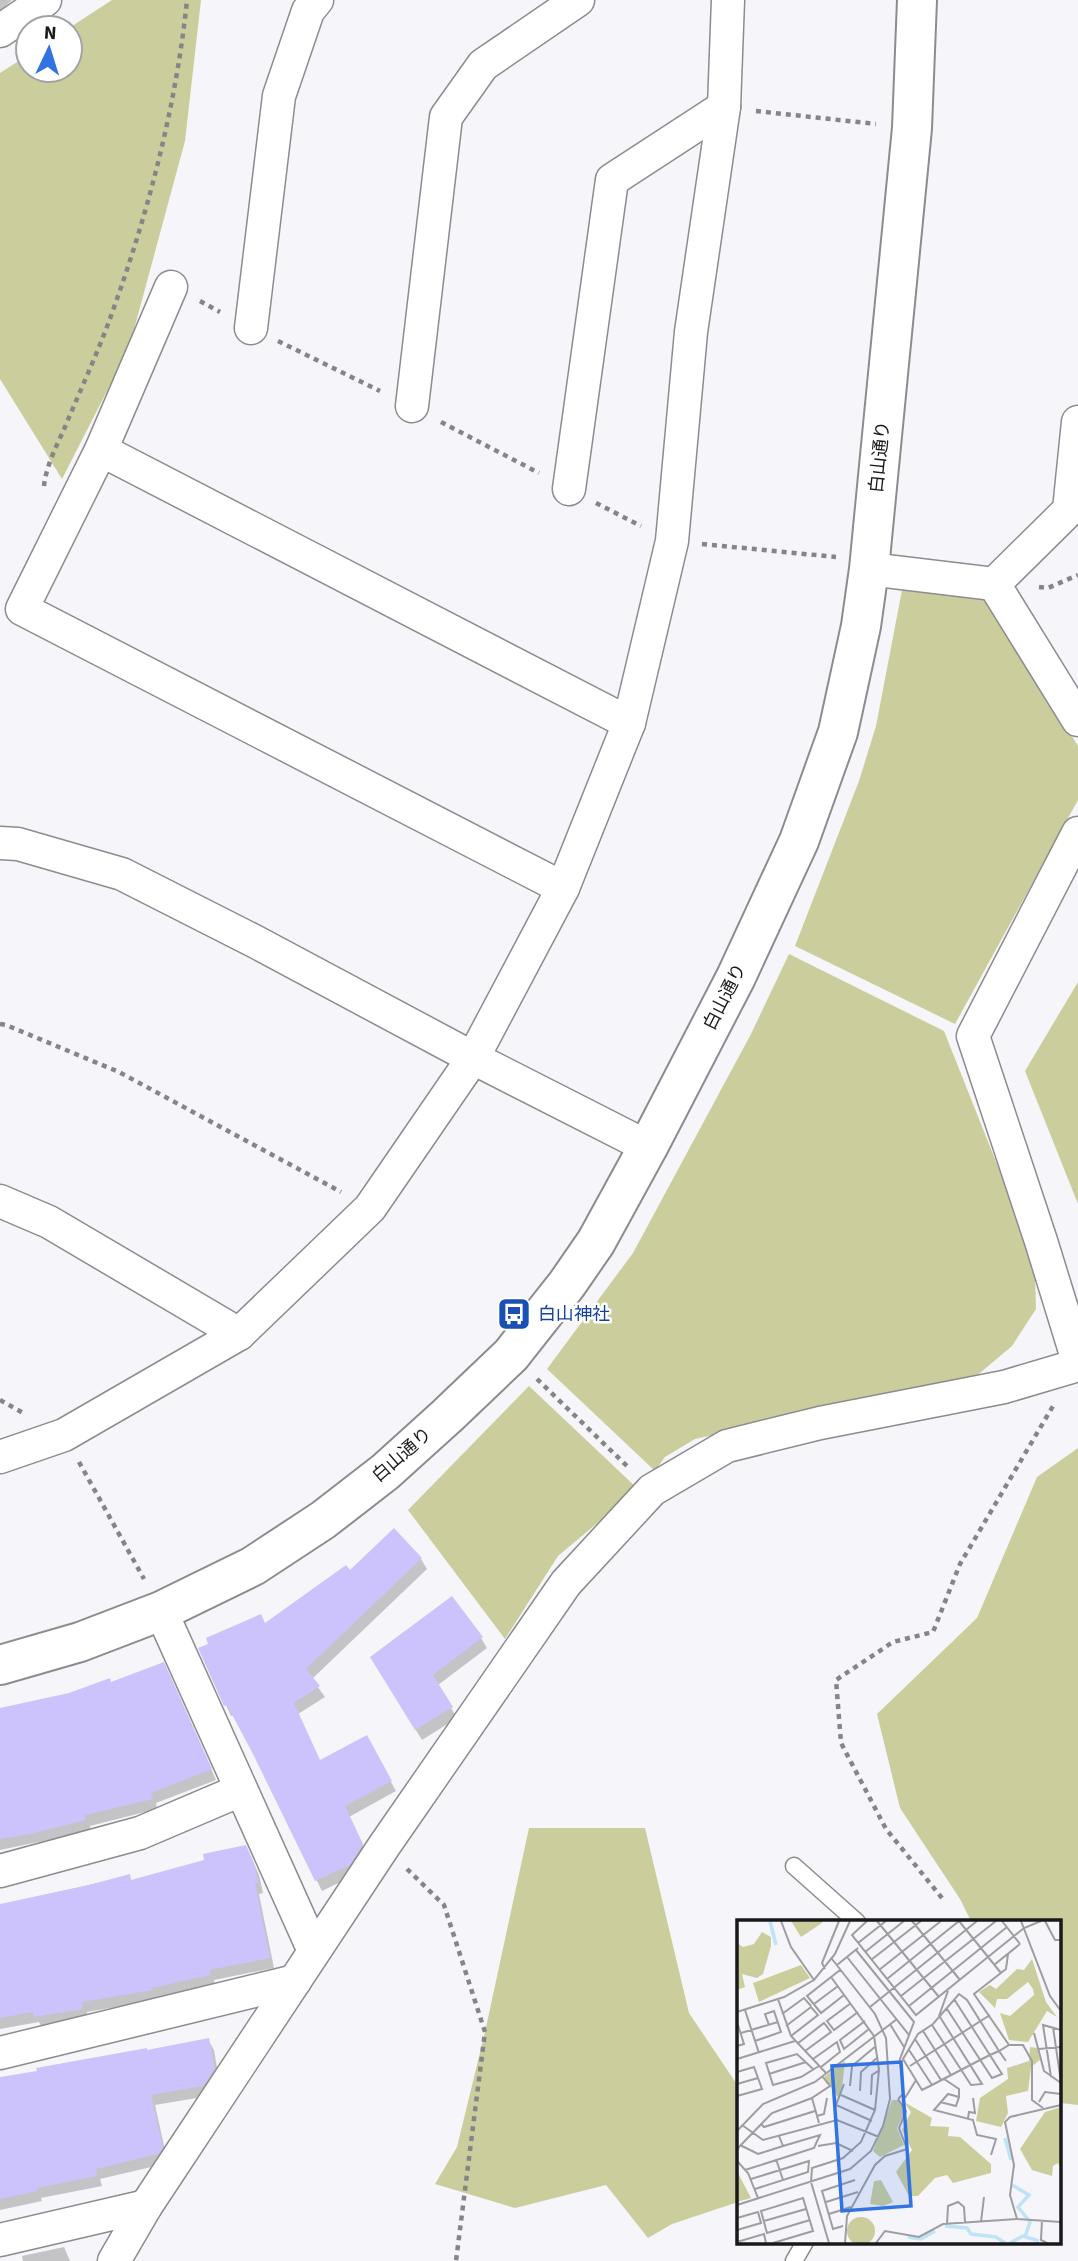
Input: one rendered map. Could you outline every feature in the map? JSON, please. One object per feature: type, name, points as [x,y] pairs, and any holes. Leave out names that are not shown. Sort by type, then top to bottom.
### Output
[{"type":"street","points":[[0,31],[45,0]]},
{"type":"street","points":[[251,328],[279,96],[308,11],[317,0]]},
{"type":"street","points":[[412,406],[446,117],[483,65],[578,0]]},
{"type":"street","points":[[0,1457],[64,1435],[239,1334],[370,1208],[473,1058],[563,888],[629,723],[672,541],[691,332],[724,107],[728,0]]},
{"type":"street","name":"白山通り","points":[[0,1665],[80,1642],[161,1611],[253,1566],[323,1520],[405,1453],[511,1354],[567,1284],[596,1242],[736,977],[799,841],[838,732],[861,626],[869,565],[912,128],[917,0]]},
{"type":"street","points":[[569,489],[612,180],[724,107]]},
{"type":"street","points":[[171,287],[101,450],[22,609],[563,888]]},
{"type":"street","points":[[994,584],[1069,510],[1078,422]]},
{"type":"street","points":[[101,450],[629,723]]},
{"type":"street","points":[[869,565],[994,584],[1078,720]]},
{"type":"street","points":[[114,2261],[146,2206],[384,1846],[566,1583],[652,1490],[727,1446],[820,1423],[1004,1387],[1071,1365],[1041,1241],[973,1036],[1078,833]]},
{"type":"street","points":[[0,843],[18,844],[122,874],[648,1147]]},
{"type":"street","points":[[0,1201],[49,1222],[239,1334]]},
{"type":"street","points":[[161,1611],[314,1951]]},
{"type":"street","points":[[0,1871],[140,1833],[242,1790]]},
{"type":"street","points":[[0,2053],[295,1981]]},
{"type":"street","points":[[0,2240],[146,2206]]},
{"type":"lane","points":[[794,1866],[855,1920]]},
{"type":"lane","points":[[794,2261],[804,2244]]},
{"type":"path","points":[[44,490],[45,477],[107,326],[145,216],[183,40],[187,0]]},
{"type":"path","points":[[724,107],[912,128]]},
{"type":"path","points":[[171,287],[412,406],[672,541],[869,565]]},
{"type":"path","points":[[0,1024],[119,1072],[370,1208]]},
{"type":"path","points":[[511,1354],[652,1490]]},
{"type":"path","points":[[942,1898],[886,1829],[841,1743],[836,1680],[893,1642],[933,1632],[960,1564],[1059,1395],[1071,1365]]},
{"type":"path","points":[[0,1400],[64,1435],[161,1611]]},
{"type":"path","points":[[384,1846],[444,1905],[485,2032],[456,2261]]},
{"type":"green space","points":[[112,0],[201,0],[185,141],[129,348],[62,479],[0,379],[0,73],[14,64],[14,84],[84,84],[84,18]]},
{"type":"green space","points":[[902,590],[985,592],[1078,746],[1078,800],[955,1024],[795,946],[859,781],[876,726]]},
{"type":"green space","points":[[789,954],[944,1031],[1028,1242],[1035,1278],[1036,1309],[1012,1346],[974,1378],[695,1439],[665,1457],[655,1471],[547,1369],[633,1253],[751,1034]]},
{"type":"green space","points":[[1078,982],[1078,1204],[1025,1071]]},
{"type":"green space","points":[[529,1386],[638,1489],[558,1556],[505,1639],[408,1510]]},
{"type":"green space","points":[[1078,1448],[1078,2105],[1061,2103],[1060,2100],[1060,1920],[970,1920],[960,1899],[900,1808],[877,1714],[977,1618],[1037,1477]]},
{"type":"green space","points":[[529,1828],[645,1828],[689,2013],[737,2085],[737,2202],[672,2224],[648,2238],[606,2185],[515,2208],[435,2184],[457,2147]]},
{"type":"building","points":[[394,1528],[422,1558],[306,1669],[320,1686],[294,1703],[320,1760],[367,1735],[392,1781],[345,1806],[363,1844],[350,1865],[315,1881],[253,1754],[227,1705],[224,1706],[198,1648],[208,1644],[206,1638],[261,1614],[265,1623],[346,1565],[350,1570]]},
{"type":"building","points":[[452,1596],[483,1637],[433,1675],[453,1707],[415,1730],[370,1657]]},
{"type":"building","points":[[164,1662],[212,1769],[151,1793],[153,1799],[85,1815],[86,1820],[0,1839],[0,1708],[69,1693],[110,1678],[111,1682]]},
{"type":"building","points":[[246,1845],[254,1863],[258,1883],[255,1883],[270,1958],[209,1970],[211,1975],[151,1988],[152,1990],[82,2002],[83,2009],[34,2017],[33,2012],[0,2018],[0,1904],[130,1874],[131,1880],[204,1860],[203,1854]]},
{"type":"building","points":[[209,2038],[215,2069],[203,2086],[151,2095],[163,2148],[158,2154],[96,2169],[97,2176],[37,2188],[38,2191],[0,2199],[0,2077],[37,2071],[36,2068]]},
{"type":"place","name":"白山神社","points":[[514,1314]]}]
